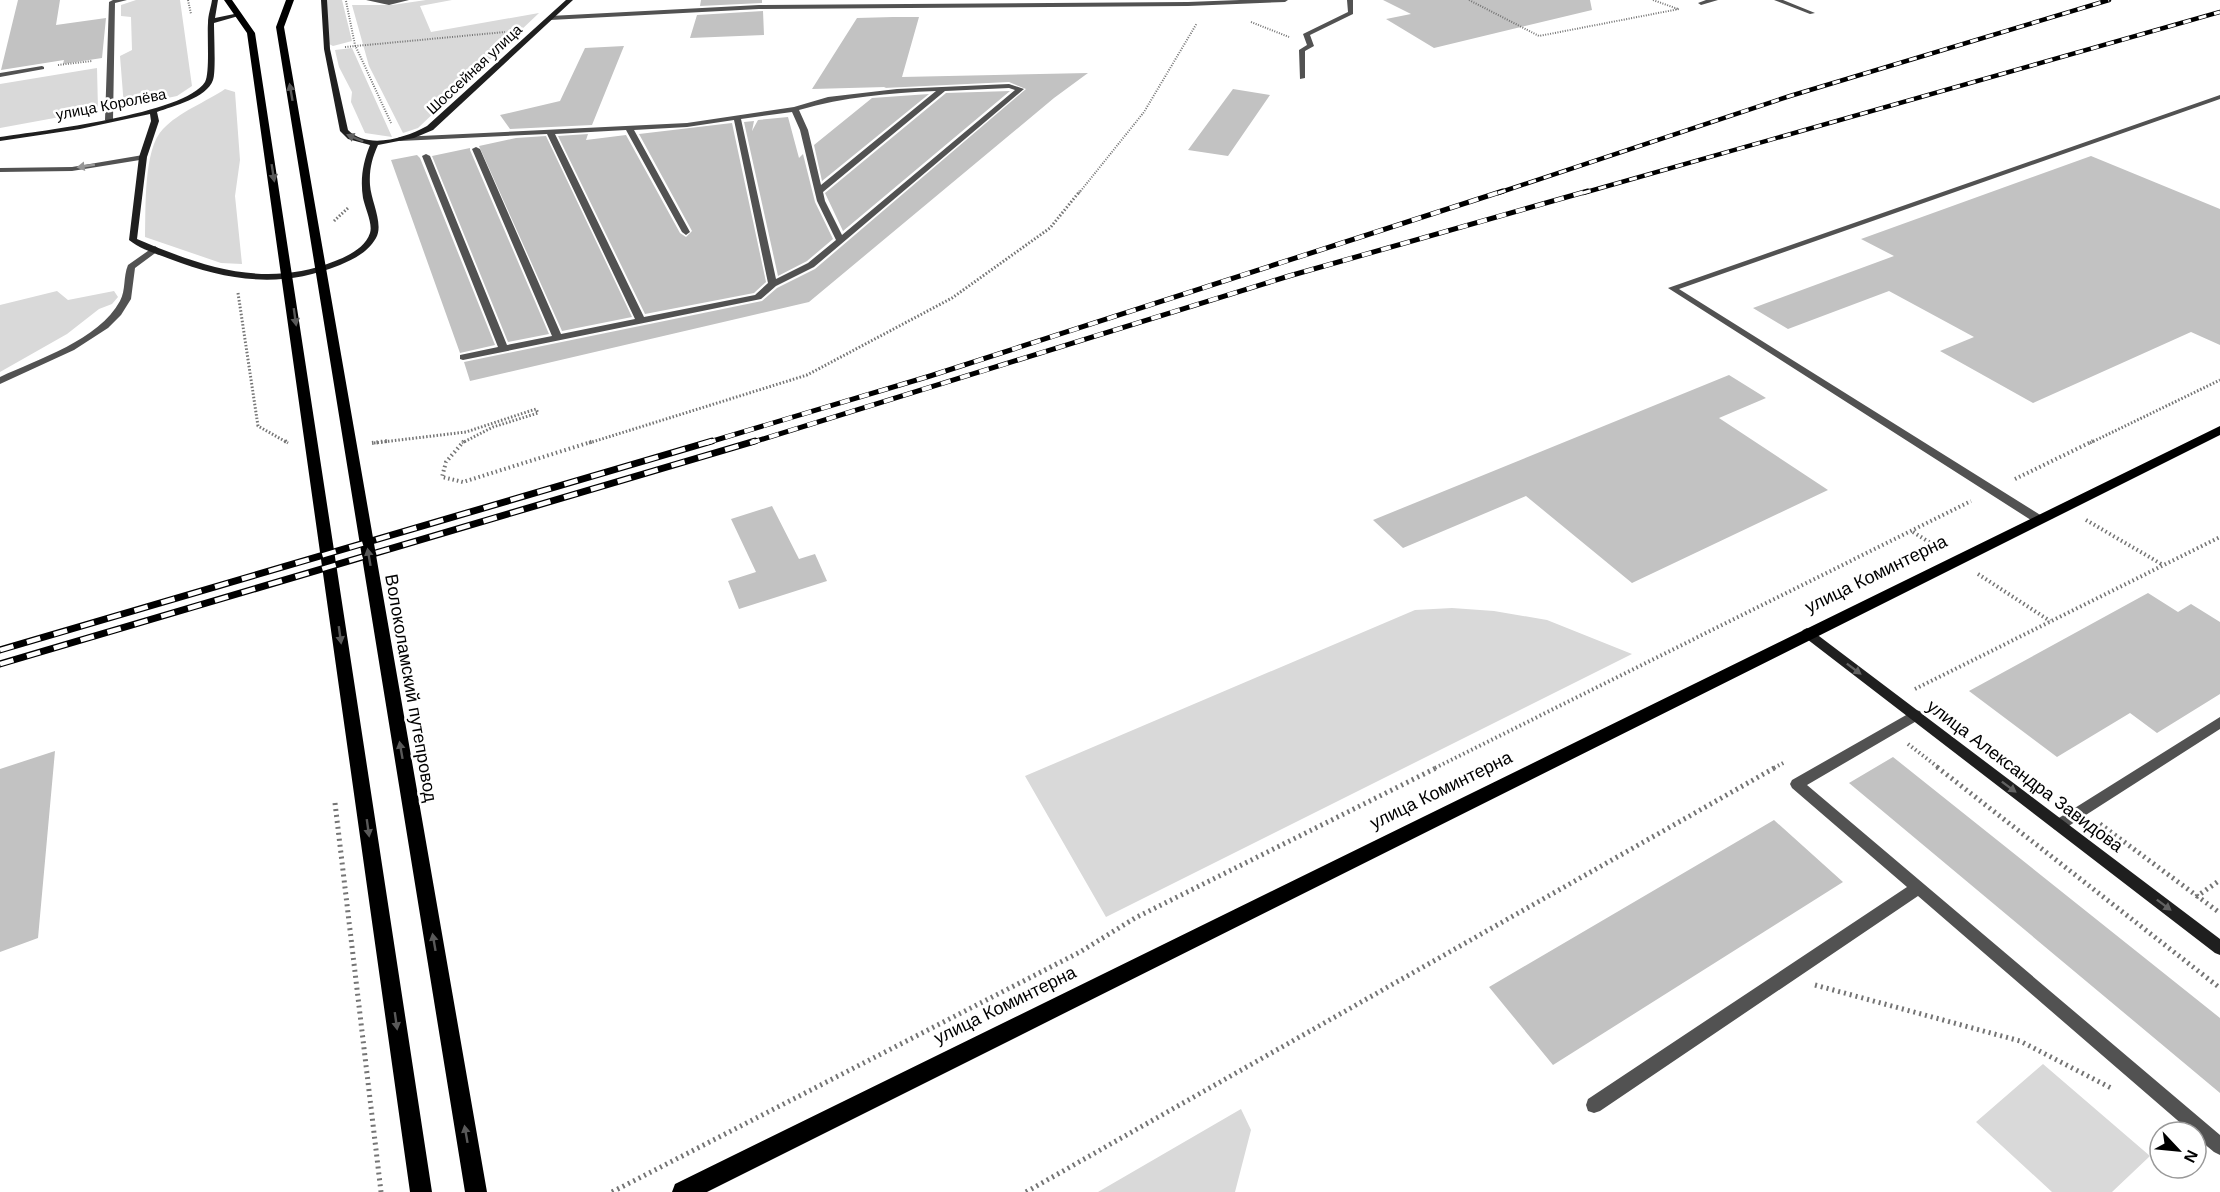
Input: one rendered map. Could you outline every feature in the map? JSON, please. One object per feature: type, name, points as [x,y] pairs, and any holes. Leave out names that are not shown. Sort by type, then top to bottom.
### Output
[{"type":"main road","name":"улица Королёва","points":[[0,139],[109,120],[188,101],[206,89],[210,80],[211,22],[215,0]]},
{"type":"main road","points":[[228,0],[251,33],[277,197],[421,1192]]},
{"type":"main road","name":"Волоколамский путепровод","points":[[290,0],[280,27],[476,1192]]},
{"type":"main road","name":"Шоссейная улица","points":[[324,0],[327,49],[344,132],[356,140],[375,142],[400,139],[420,133],[434,125],[570,0]]},
{"type":"main road","points":[[211,22],[223,17],[239,15]]},
{"type":"main road","points":[[153,111],[155,121],[143,158],[134,240],[154,249],[235,275],[271,279],[305,274],[337,264],[367,245],[375,230],[363,176],[366,161],[375,142]]},
{"type":"main road","name":"улица Коминтерна","points":[[683,1192],[704,1186],[1808,633],[2220,430]]},
{"type":"main road","name":"улица Александра Завидова","points":[[1808,633],[2220,948]]},
{"type":"street","points":[[109,120],[112,2],[123,0]]},
{"type":"street","points":[[369,0],[389,3],[406,0]]},
{"type":"street","points":[[759,7],[764,0]]},
{"type":"street","points":[[550,18],[759,7],[1186,2],[1208,4],[1285,0]]},
{"type":"street","points":[[1302,78],[1302,50],[1311,46],[1306,34],[1351,13],[1350,0]]},
{"type":"street","points":[[1701,3],[1715,0]]},
{"type":"street","points":[[1777,0],[1812,13]]},
{"type":"street","points":[[0,75],[42,68]]},
{"type":"street","points":[[400,139],[629,128],[737,118],[795,109],[828,99],[943,89],[1009,86],[1020,89],[811,265],[773,284],[758,297],[557,336],[463,357]]},
{"type":"street","points":[[819,190],[943,89]]},
{"type":"street","points":[[2038,519],[1672,288],[2220,96]]},
{"type":"street","points":[[795,109],[804,130],[819,190],[840,240]]},
{"type":"street","points":[[737,118],[773,284]]},
{"type":"street","points":[[629,128],[686,232]]},
{"type":"street","points":[[550,132],[640,320]]},
{"type":"street","points":[[477,148],[557,336]]},
{"type":"street","points":[[426,156],[503,348]]},
{"type":"street","points":[[0,170],[72,168],[143,158]]},
{"type":"street","points":[[0,381],[87,338],[105,326],[119,313],[127,298],[131,267],[154,249]]},
{"type":"street","points":[[1915,715],[1797,784],[2220,1146]]},
{"type":"street","points":[[2059,825],[2220,722]]},
{"type":"street","points":[[1594,1105],[1918,888]]},
{"type":"path","points":[[346,0],[355,45],[364,69],[400,139]]},
{"type":"path","points":[[1469,0],[1539,36],[1701,3]]},
{"type":"path","points":[[1653,0],[1678,9]]},
{"type":"path","points":[[363,445],[394,439],[431,438],[466,432],[536,409],[538,413],[472,436],[457,446],[443,463],[442,477],[463,482],[807,375],[951,298],[1050,228],[1144,112],[1208,4]]},
{"type":"path","points":[[1248,20],[1287,37],[1308,39]]},
{"type":"path","points":[[355,45],[368,46],[457,35],[537,30]]},
{"type":"path","points":[[42,68],[109,58]]},
{"type":"path","points":[[235,275],[258,426],[294,446]]},
{"type":"path","points":[[1894,699],[2220,537]]},
{"type":"path","points":[[612,1192],[1080,952],[1135,918],[1743,614]]},
{"type":"path","points":[[1890,730],[2220,988]]},
{"type":"path","points":[[1026,1192],[1788,760]]},
{"type":"path","points":[[2174,913],[2220,880]]},
{"type":"path","points":[[1785,977],[2020,1041],[2124,1094]]},
{"type":"shaded area","points":[[136,0],[180,0],[192,86],[177,96],[124,107],[120,56],[132,50],[131,17],[121,16],[121,5]]},
{"type":"shaded area","points":[[321,0],[342,0],[352,41],[333,46],[329,44]]},
{"type":"shaded area","points":[[426,0],[452,0],[420,6],[431,32],[539,13],[418,128],[403,133],[369,66],[352,5],[392,5]]},
{"type":"shaded area","points":[[352,48],[392,137],[365,133],[351,102],[352,92],[339,67],[335,50]]},
{"type":"shaded area","points":[[97,68],[98,110],[0,128],[0,84]]},
{"type":"shaded area","points":[[225,89],[235,92],[240,160],[235,196],[242,264],[221,263],[145,237],[147,180],[152,151],[157,138],[163,129],[177,117]]},
{"type":"shaded area","points":[[57,291],[68,300],[114,291],[118,297],[112,304],[99,309],[67,334],[0,372],[0,305]]},
{"type":"shaded area","points":[[1452,608],[1494,611],[1547,620],[1632,654],[1106,917],[1025,776],[1415,610]]},
{"type":"shaded area","points":[[2043,1064],[2148,1154],[2148,1158],[2112,1192],[2052,1192],[1976,1122]]},
{"type":"shaded area","points":[[1241,1109],[1251,1130],[1235,1192],[1098,1192]]},
{"type":"building","points":[[18,0],[60,0],[56,25],[106,18],[102,58],[63,64],[64,60],[1,70]]},
{"type":"building","points":[[701,0],[762,0],[762,3],[700,6]]},
{"type":"building","points":[[1383,0],[1590,0],[1592,10],[1434,48],[1386,19],[1411,14]]},
{"type":"building","points":[[763,11],[764,35],[690,38],[697,15]]},
{"type":"building","points":[[919,17],[902,77],[1088,73],[1054,98],[809,302],[470,381],[464,362],[762,301],[777,288],[815,269],[1026,89],[1009,82],[812,89],[857,18]]},
{"type":"building","points":[[624,46],[592,125],[510,129],[500,115],[560,101],[585,48]]},
{"type":"building","points":[[1233,89],[1270,95],[1228,156],[1188,150]]},
{"type":"building","points":[[1010,91],[843,231],[825,193],[946,93]]},
{"type":"building","points":[[929,94],[822,181],[814,145],[872,98]]},
{"type":"building","points":[[788,117],[799,158],[803,154],[815,202],[833,239],[807,261],[778,276],[744,122],[754,121],[752,131],[758,120]]},
{"type":"building","points":[[732,123],[766,282],[754,293],[645,314],[558,136],[588,134],[586,140],[626,135],[680,233],[686,237],[692,231],[639,134]]},
{"type":"building","points":[[546,136],[632,317],[562,331],[479,146],[516,138]]},
{"type":"building","points":[[470,148],[549,334],[508,342],[432,156]]},
{"type":"building","points":[[417,155],[495,345],[460,353],[391,160]]},
{"type":"building","points":[[2091,156],[2220,209],[2220,345],[2191,332],[2033,403],[1940,351],[1974,337],[1889,291],[1788,329],[1753,308],[1894,256],[1861,239]]},
{"type":"building","points":[[1729,375],[1766,398],[1719,418],[1828,490],[1632,583],[1526,496],[1403,548],[1373,520]]},
{"type":"building","points":[[772,506],[799,559],[815,554],[827,581],[739,609],[728,581],[756,572],[731,519]]},
{"type":"building","points":[[2148,593],[2178,612],[2191,604],[2220,622],[2220,694],[2157,733],[2130,713],[2057,757],[1969,691]]},
{"type":"building","points":[[55,751],[38,938],[0,952],[0,769]]},
{"type":"building","points":[[1893,757],[2220,1018],[2220,1093],[1849,783]]},
{"type":"building","points":[[1774,820],[1843,882],[1553,1065],[1489,987]]},
{"type":"railway","points":[[1498,193],[1790,96],[2109,0]]},
{"type":"railway","points":[[1583,193],[2220,12]]},
{"type":"railway","points":[[706,443],[930,376],[1503,191]]},
{"type":"railway","points":[[750,443],[1289,276],[1588,191]]},
{"type":"railway","points":[[0,650],[712,441]]},
{"type":"railway","points":[[0,664],[755,441]]}]
